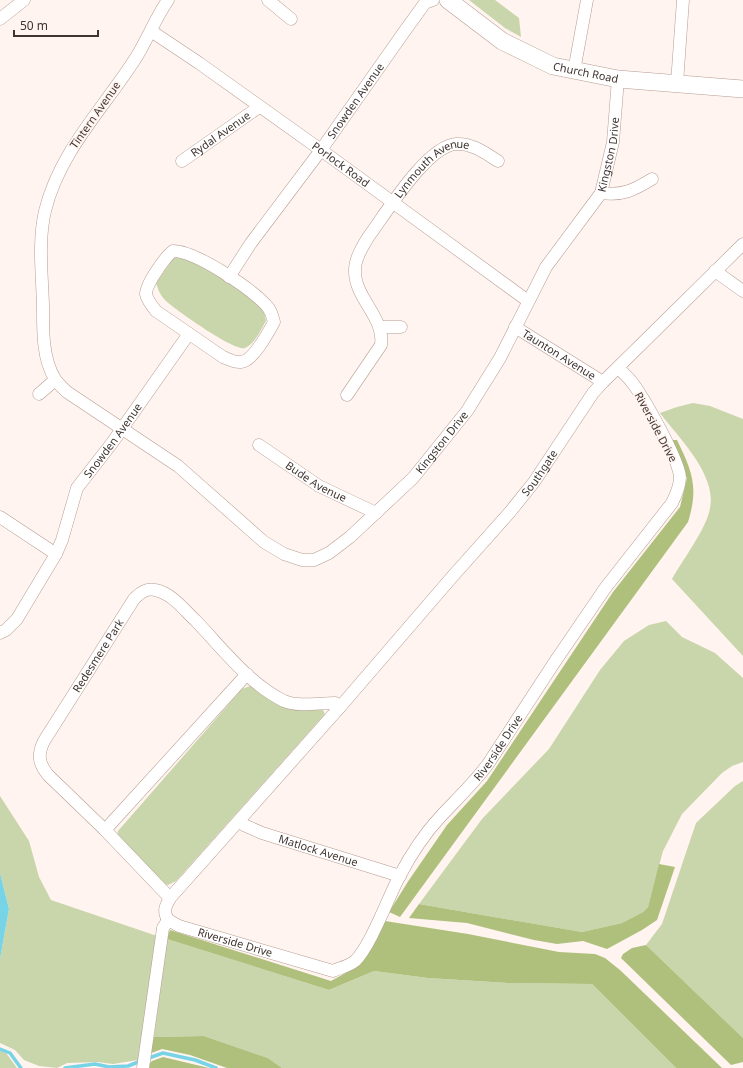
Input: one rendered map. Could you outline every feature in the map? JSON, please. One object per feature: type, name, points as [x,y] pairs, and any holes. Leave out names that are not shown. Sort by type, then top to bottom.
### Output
[{"type":"main road","name":"Church Road","points":[[448,0],[502,41],[534,58],[574,71],[618,79],[743,89]]},
{"type":"street","points":[[0,19],[24,0]]},
{"type":"street","name":"Tintern Avenue","points":[[121,429],[67,392],[55,380],[50,369],[45,353],[43,321],[42,232],[45,211],[52,188],[77,138],[109,97],[138,55],[168,0]]},
{"type":"street","points":[[268,0],[291,19]]},
{"type":"street","points":[[574,71],[588,0]]},
{"type":"street","points":[[677,83],[683,0]]},
{"type":"street","name":"Snowden Avenue","points":[[229,277],[251,243],[321,150],[428,1]]},
{"type":"street","name":"Porlock Road","points":[[151,31],[199,62],[528,301]]},
{"type":"street","name":"Kingston Drive","points":[[121,429],[178,466],[241,524],[264,542],[284,554],[302,560],[314,560],[329,553],[350,537],[413,478],[467,411],[500,358],[546,266],[601,193],[613,142],[618,79]]},
{"type":"street","name":"Rydal Avenue","points":[[182,161],[259,107]]},
{"type":"street","name":"Lynmouth Avenue","points":[[380,327],[357,285],[355,270],[361,249],[425,162],[438,151],[455,144],[474,147],[498,160]]},
{"type":"street","points":[[601,193],[614,195],[633,191],[652,179]]},
{"type":"street","name":"Southgate","points":[[340,707],[510,512],[534,482],[593,393],[743,244]]},
{"type":"street","points":[[173,251],[180,251],[199,257],[229,277],[266,305],[271,312],[274,322],[250,358],[242,362],[234,362],[188,335],[156,311],[149,302],[146,294],[148,287],[167,256],[173,251]]},
{"type":"street","points":[[715,271],[743,291]]},
{"type":"street","points":[[347,395],[381,345],[382,337],[380,327],[401,327]]},
{"type":"street","name":"Taunton Avenue","points":[[515,327],[603,382]]},
{"type":"street","name":"Snowden Avenue","points":[[0,633],[6,630],[17,619],[56,554],[62,540],[77,488],[103,456],[188,335]]},
{"type":"street","name":"Riverside Drive","points":[[168,920],[179,926],[333,971],[345,967],[355,960],[367,943],[400,876],[440,817],[477,779],[488,764],[606,587],[672,503],[677,493],[680,477],[674,459],[644,401],[630,380],[618,368]]},
{"type":"street","points":[[39,394],[55,380]]},
{"type":"street","name":"Bude Avenue","points":[[259,445],[318,486],[376,513]]},
{"type":"street","points":[[0,517],[56,554]]},
{"type":"street","name":"Redesmere Park","points":[[170,898],[105,830],[48,776],[41,766],[40,749],[134,599],[141,592],[155,590],[164,593],[176,601],[247,674],[268,691],[285,701],[301,704],[335,703],[340,707]]},
{"type":"street","points":[[105,830],[247,674]]},
{"type":"street","points":[[143,1068],[144,1052],[163,928],[168,920],[164,908],[170,898],[340,707]]},
{"type":"street","name":"Matlock Avenue","points":[[239,821],[244,825],[262,833],[400,876]]},
{"type":"green space","points":[[469,0],[495,0],[519,18],[521,37],[505,28]]},
{"type":"green space","points":[[178,252],[183,252],[263,306],[266,321],[249,346],[245,348],[239,347],[218,337],[180,312],[163,298],[156,283]]},
{"type":"green space","points":[[693,403],[710,406],[743,419],[743,656],[672,579],[704,525],[710,508],[711,495],[708,483],[695,458],[660,413]]},
{"type":"green space","points":[[671,440],[677,440],[690,470],[693,499],[688,522],[400,917],[389,912],[447,825],[487,781],[613,592],[680,507],[687,478]]},
{"type":"green space","points":[[666,621],[682,637],[715,653],[743,678],[743,762],[732,766],[722,773],[682,814],[663,851],[648,907],[643,912],[622,923],[582,932],[419,904],[482,819],[549,749],[600,670],[624,641],[649,625]]},
{"type":"green space","points":[[250,686],[298,709],[323,710],[325,714],[176,881],[168,885],[164,884],[117,837],[118,831],[242,689]]},
{"type":"green space","points":[[743,781],[743,1038],[646,945],[662,924],[696,823],[735,786]]},
{"type":"green space","points":[[0,796],[29,841],[39,877],[51,900],[157,936],[138,1060],[113,1064],[98,1062],[67,1063],[57,1068],[39,1066],[24,1060],[15,1050],[0,1043],[0,959],[9,909],[0,873]]},
{"type":"green space","points":[[659,864],[675,867],[657,920],[607,949],[583,941],[557,944],[534,940],[467,923],[409,918],[419,904],[582,932],[622,923],[643,912],[648,907]]},
{"type":"green space","points":[[385,921],[468,934],[559,952],[595,954],[605,958],[620,970],[722,1068],[676,1068],[592,984],[508,983],[428,978],[374,971],[329,990],[167,939],[170,930],[331,981],[360,965]]},
{"type":"green space","points":[[167,939],[329,990],[374,971],[428,978],[508,983],[592,984],[676,1068],[282,1068],[268,1058],[204,1036],[154,1037]]},
{"type":"green space","points":[[646,945],[743,1038],[743,1062],[731,1065],[621,958],[623,954],[632,948]]},
{"type":"green space","points":[[204,1036],[268,1058],[282,1068],[227,1068],[190,1055],[162,1049],[149,1054],[154,1037]]},
{"type":"green space","points":[[0,1051],[6,1053],[17,1068],[0,1068]]},
{"type":"green space","points":[[163,1057],[209,1068],[146,1068],[152,1061]]},
{"type":"water","points":[[0,873],[9,909],[0,959]]},
{"type":"waterway","points":[[0,1049],[10,1053],[21,1068]]},
{"type":"waterway","points":[[146,1059],[163,1053],[195,1060],[216,1068]]},
{"type":"waterway","points":[[65,1068],[95,1064],[109,1067],[128,1066],[141,1061]]}]
